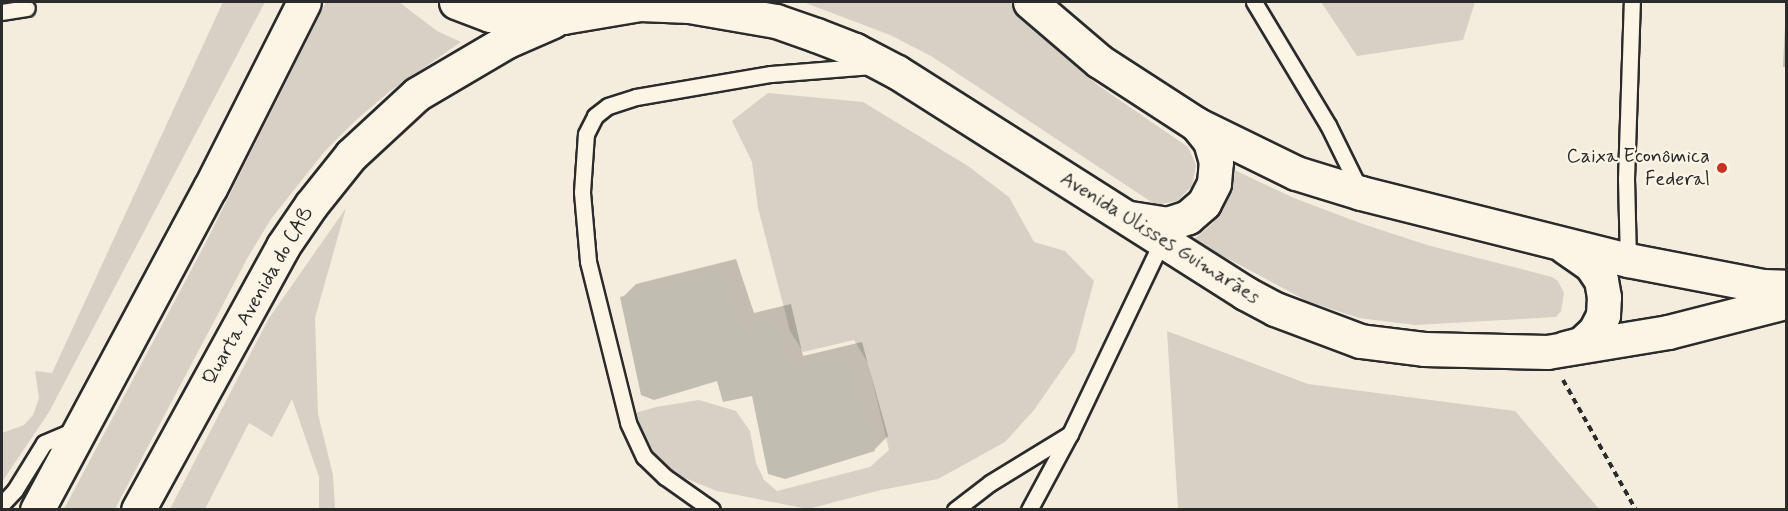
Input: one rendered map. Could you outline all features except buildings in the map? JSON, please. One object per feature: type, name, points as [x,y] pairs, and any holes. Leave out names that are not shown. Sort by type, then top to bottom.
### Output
[{"type":"main road","points":[[38,510],[210,188],[304,2]]},
{"type":"main road","points":[[456,2],[490,15],[563,17]]},
{"type":"main road","points":[[1030,2],[1099,61],[1196,124],[1296,173],[1361,193],[1629,260],[1753,284],[1786,287]]},
{"type":"main road","name":"Avenida Ulisses Guimarães","points":[[563,17],[644,3],[689,6],[776,21],[855,50],[883,65],[1162,241],[1275,309],[1360,341],[1424,349],[1547,352],[1668,332],[1786,302]]},
{"type":"main road","name":"Quarta Avenida do CAB","points":[[138,510],[283,246],[311,205],[351,155],[417,94],[507,41],[563,17]]},
{"type":"main road","points":[[1122,216],[1146,223],[1167,224],[1188,217],[1204,203],[1214,183],[1216,162],[1210,141],[1196,124]]},
{"type":"main road","points":[[1547,352],[1581,344],[1594,331],[1603,315],[1604,297],[1600,280],[1591,265],[1556,241]]},
{"type":"lane","points":[[1254,2],[1328,125],[1361,193]]},
{"type":"lane","points":[[1629,260],[1626,179],[1632,2]]},
{"type":"lane","points":[[2,12],[27,8]]},
{"type":"lane","points":[[712,510],[665,477],[644,457],[628,422],[588,261],[582,192],[586,134],[595,116],[608,106],[636,97],[771,74],[883,65]]},
{"type":"lane","points":[[1029,510],[1070,434],[1162,241]]},
{"type":"lane","points":[[2,504],[15,490],[44,443],[83,427]]},
{"type":"lane","points":[[955,510],[990,483],[1070,434]]},
{"type":"path","points":[[1547,352],[1636,510]]},
{"type":"shaded area","points":[[223,2],[265,2],[49,412],[2,482],[2,433],[24,425],[33,415],[39,398],[35,371],[52,373]]},
{"type":"shaded area","points":[[326,2],[399,2],[437,31],[461,42],[389,92],[356,120],[325,151],[271,219],[248,257],[115,509],[64,509],[204,246]]},
{"type":"shaded area","points":[[803,2],[1011,2],[1062,55],[1099,86],[1188,147],[1196,165],[1192,186],[1177,201],[1156,205],[931,56],[890,35]]},
{"type":"shaded area","points":[[1321,2],[1475,2],[1463,40],[1357,56]]},
{"type":"shaded area","points":[[768,93],[863,102],[968,166],[1009,197],[1034,242],[1065,251],[1094,281],[1075,351],[1034,410],[1005,442],[938,479],[881,490],[808,509],[717,491],[662,469],[647,446],[635,413],[699,400],[736,411],[750,431],[756,463],[764,480],[777,491],[870,467],[889,450],[868,363],[854,340],[803,352],[790,331],[758,208],[752,162],[732,121]]},
{"type":"shaded area","points":[[1230,168],[1294,198],[1360,223],[1427,245],[1552,277],[1558,281],[1564,293],[1561,311],[1556,317],[1415,325],[1359,318],[1307,301],[1193,240],[1220,214],[1226,199]]},
{"type":"shaded area","points":[[346,208],[315,318],[318,414],[333,475],[335,509],[319,509],[319,477],[292,399],[272,437],[249,423],[205,509],[170,509],[269,318]]},
{"type":"shaded area","points":[[1167,331],[1308,384],[1515,411],[1599,509],[1178,509]]},
{"type":"place","name":"Caixa Econômica Federal","points":[[1722,168]]}]
